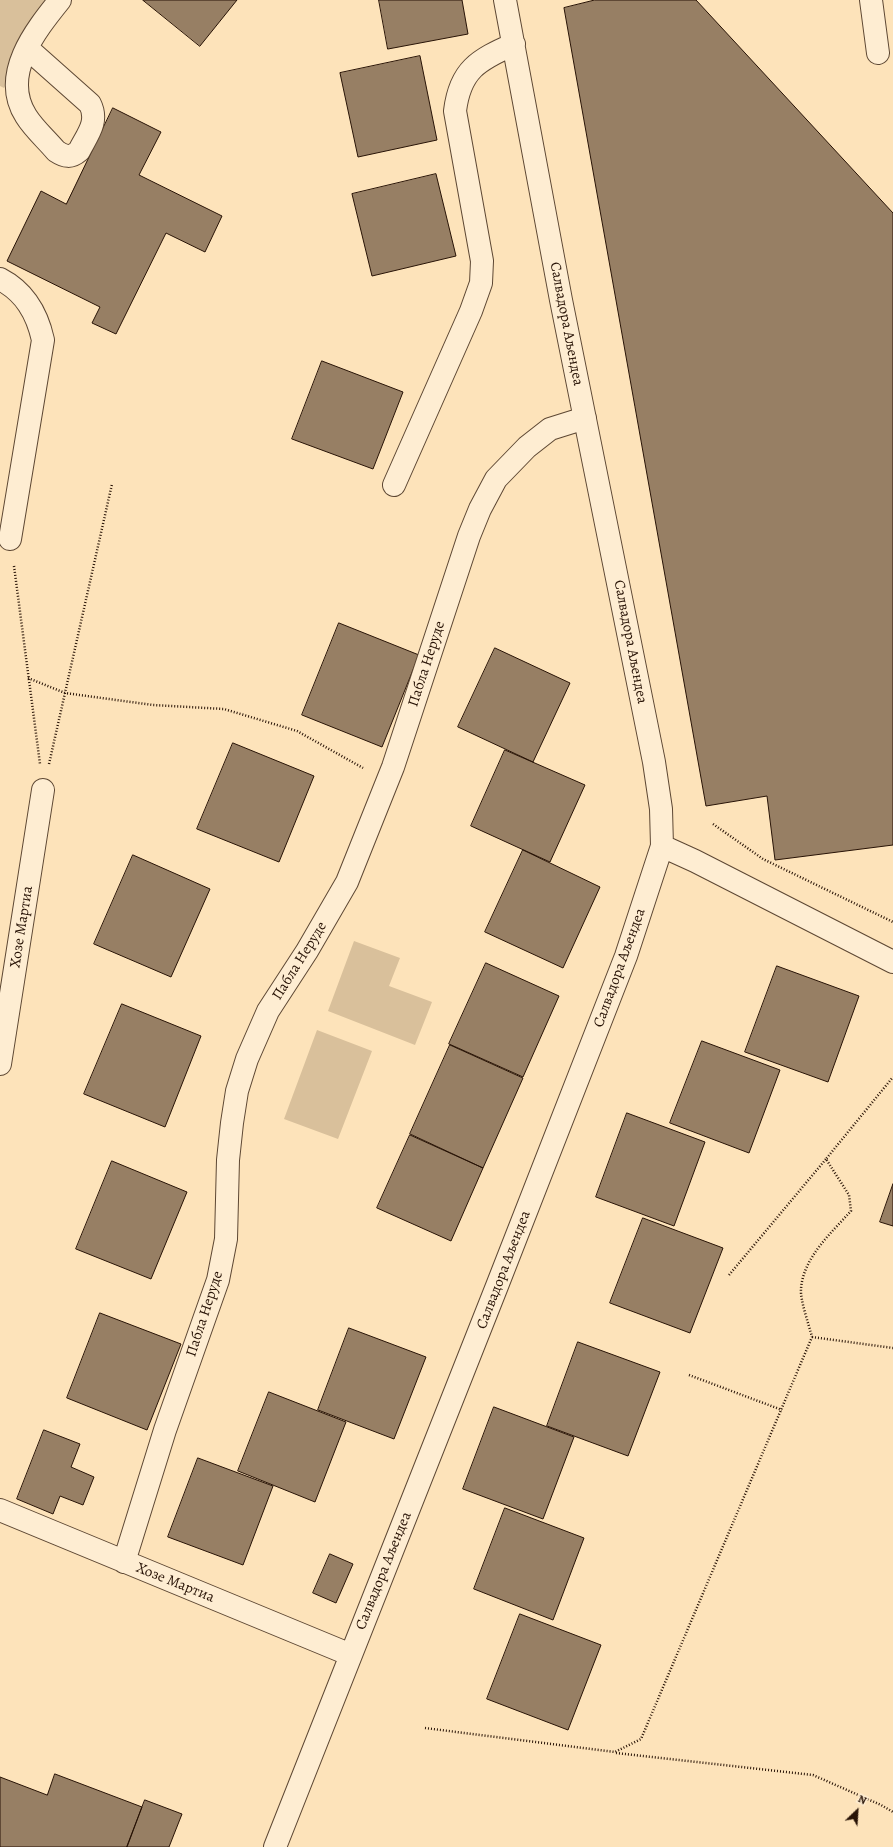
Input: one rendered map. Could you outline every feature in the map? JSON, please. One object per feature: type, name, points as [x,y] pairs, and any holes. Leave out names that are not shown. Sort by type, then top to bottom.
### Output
[{"type":"street","points":[[27,48],[90,104],[93,111],[94,121],[78,151],[70,157],[56,152],[26,116],[18,100],[16,85],[17,71],[27,48],[36,30],[60,0]]},
{"type":"street","name":"Салвадора Аљендеа","points":[[275,1847],[623,963],[662,846],[661,809],[654,762],[560,293],[505,0]]},
{"type":"street","points":[[871,0],[878,53]]},
{"type":"street","points":[[394,485],[471,311],[481,283],[482,261],[455,111],[457,94],[461,82],[480,61],[514,44]]},
{"type":"street","points":[[0,279],[22,294],[39,324],[43,340],[10,539]]},
{"type":"street","name":"Пабла Неруде","points":[[124,1562],[165,1430],[218,1280],[226,1239],[228,1160],[232,1123],[237,1091],[247,1059],[268,1011],[311,945],[347,882],[387,781],[469,536],[480,509],[496,479],[527,447],[550,429],[585,418]]},
{"type":"street","name":"Хозе Мартиа","points":[[0,1064],[43,790]]},
{"type":"street","points":[[662,846],[695,861],[893,962]]},
{"type":"street","name":"Хозе Мартиа","points":[[0,1510],[351,1655]]},
{"type":"path","points":[[43,790],[112,484]]},
{"type":"path","points":[[10,539],[43,790]]},
{"type":"path","points":[[28,678],[65,693],[152,705],[224,709],[296,731],[387,781]]},
{"type":"path","points":[[713,824],[763,859],[893,922]]},
{"type":"path","points":[[729,1276],[893,1077]]},
{"type":"path","points":[[615,1752],[641,1739],[812,1337],[801,1290],[805,1271],[815,1253],[851,1211],[849,1195],[826,1159]]},
{"type":"path","points":[[812,1337],[893,1348]]},
{"type":"path","points":[[689,1375],[782,1410]]},
{"type":"path","points":[[425,1728],[813,1775],[881,1805],[893,1812]]},
{"type":"shaded area","points":[[0,0],[60,0],[24,53],[4,88],[0,86]]},
{"type":"shaded area","points":[[354,941],[400,958],[389,986],[432,1002],[415,1045],[328,1011]]},
{"type":"shaded area","points":[[317,1030],[372,1051],[338,1139],[284,1119]]},
{"type":"building","points":[[143,0],[237,0],[200,46]]},
{"type":"building","points":[[379,0],[462,0],[468,34],[388,49]]},
{"type":"building","points":[[595,0],[696,0],[893,213],[893,845],[775,860],[767,796],[706,806],[564,8]]},
{"type":"building","points":[[420,56],[437,140],[358,157],[340,73]]},
{"type":"building","points":[[113,108],[161,132],[139,175],[222,216],[205,252],[166,233],[116,334],[92,323],[100,307],[7,261],[41,191],[66,204]]},
{"type":"building","points":[[436,174],[456,256],[372,276],[352,194]]},
{"type":"building","points":[[322,361],[403,392],[373,469],[292,439]]},
{"type":"building","points":[[339,623],[419,655],[382,747],[302,715]]},
{"type":"building","points":[[495,648],[570,683],[533,762],[458,727]]},
{"type":"building","points":[[233,743],[314,776],[279,862],[197,829]]},
{"type":"building","points":[[505,750],[585,785],[550,862],[471,826]]},
{"type":"building","points":[[523,850],[600,887],[563,968],[485,932]]},
{"type":"building","points":[[133,855],[210,889],[171,977],[94,944]]},
{"type":"building","points":[[486,963],[559,996],[523,1077],[449,1044]]},
{"type":"building","points":[[777,966],[859,996],[828,1082],[745,1052]]},
{"type":"building","points":[[122,1004],[201,1036],[165,1127],[84,1094]]},
{"type":"building","points":[[702,1041],[780,1070],[749,1153],[670,1123]]},
{"type":"building","points":[[450,1045],[523,1078],[483,1168],[410,1134]]},
{"type":"building","points":[[627,1113],[705,1142],[674,1226],[596,1197]]},
{"type":"building","points":[[410,1135],[483,1168],[451,1241],[377,1208]]},
{"type":"building","points":[[112,1161],[187,1192],[151,1279],[76,1249]]},
{"type":"building","points":[[893,1184],[893,1226],[880,1222]]},
{"type":"building","points":[[643,1218],[723,1248],[690,1333],[610,1303]]},
{"type":"building","points":[[100,1313],[181,1344],[147,1430],[67,1398]]},
{"type":"building","points":[[349,1328],[426,1357],[394,1439],[318,1410]]},
{"type":"building","points":[[578,1342],[660,1372],[628,1456],[547,1426]]},
{"type":"building","points":[[269,1392],[346,1422],[315,1502],[238,1471]]},
{"type":"building","points":[[494,1407],[574,1437],[543,1519],[463,1489]]},
{"type":"building","points":[[44,1430],[80,1444],[71,1467],[94,1477],[83,1505],[60,1496],[53,1514],[17,1499]]},
{"type":"building","points":[[198,1458],[273,1486],[243,1565],[168,1537]]},
{"type":"building","points":[[505,1508],[584,1538],[553,1620],[474,1589]]},
{"type":"building","points":[[330,1554],[353,1564],[336,1603],[313,1593]]},
{"type":"building","points":[[520,1614],[601,1645],[568,1730],[487,1699]]},
{"type":"building","points":[[55,1774],[142,1807],[127,1847],[0,1847],[0,1777],[47,1795]]},
{"type":"building","points":[[145,1800],[182,1814],[169,1847],[127,1847]]}]
